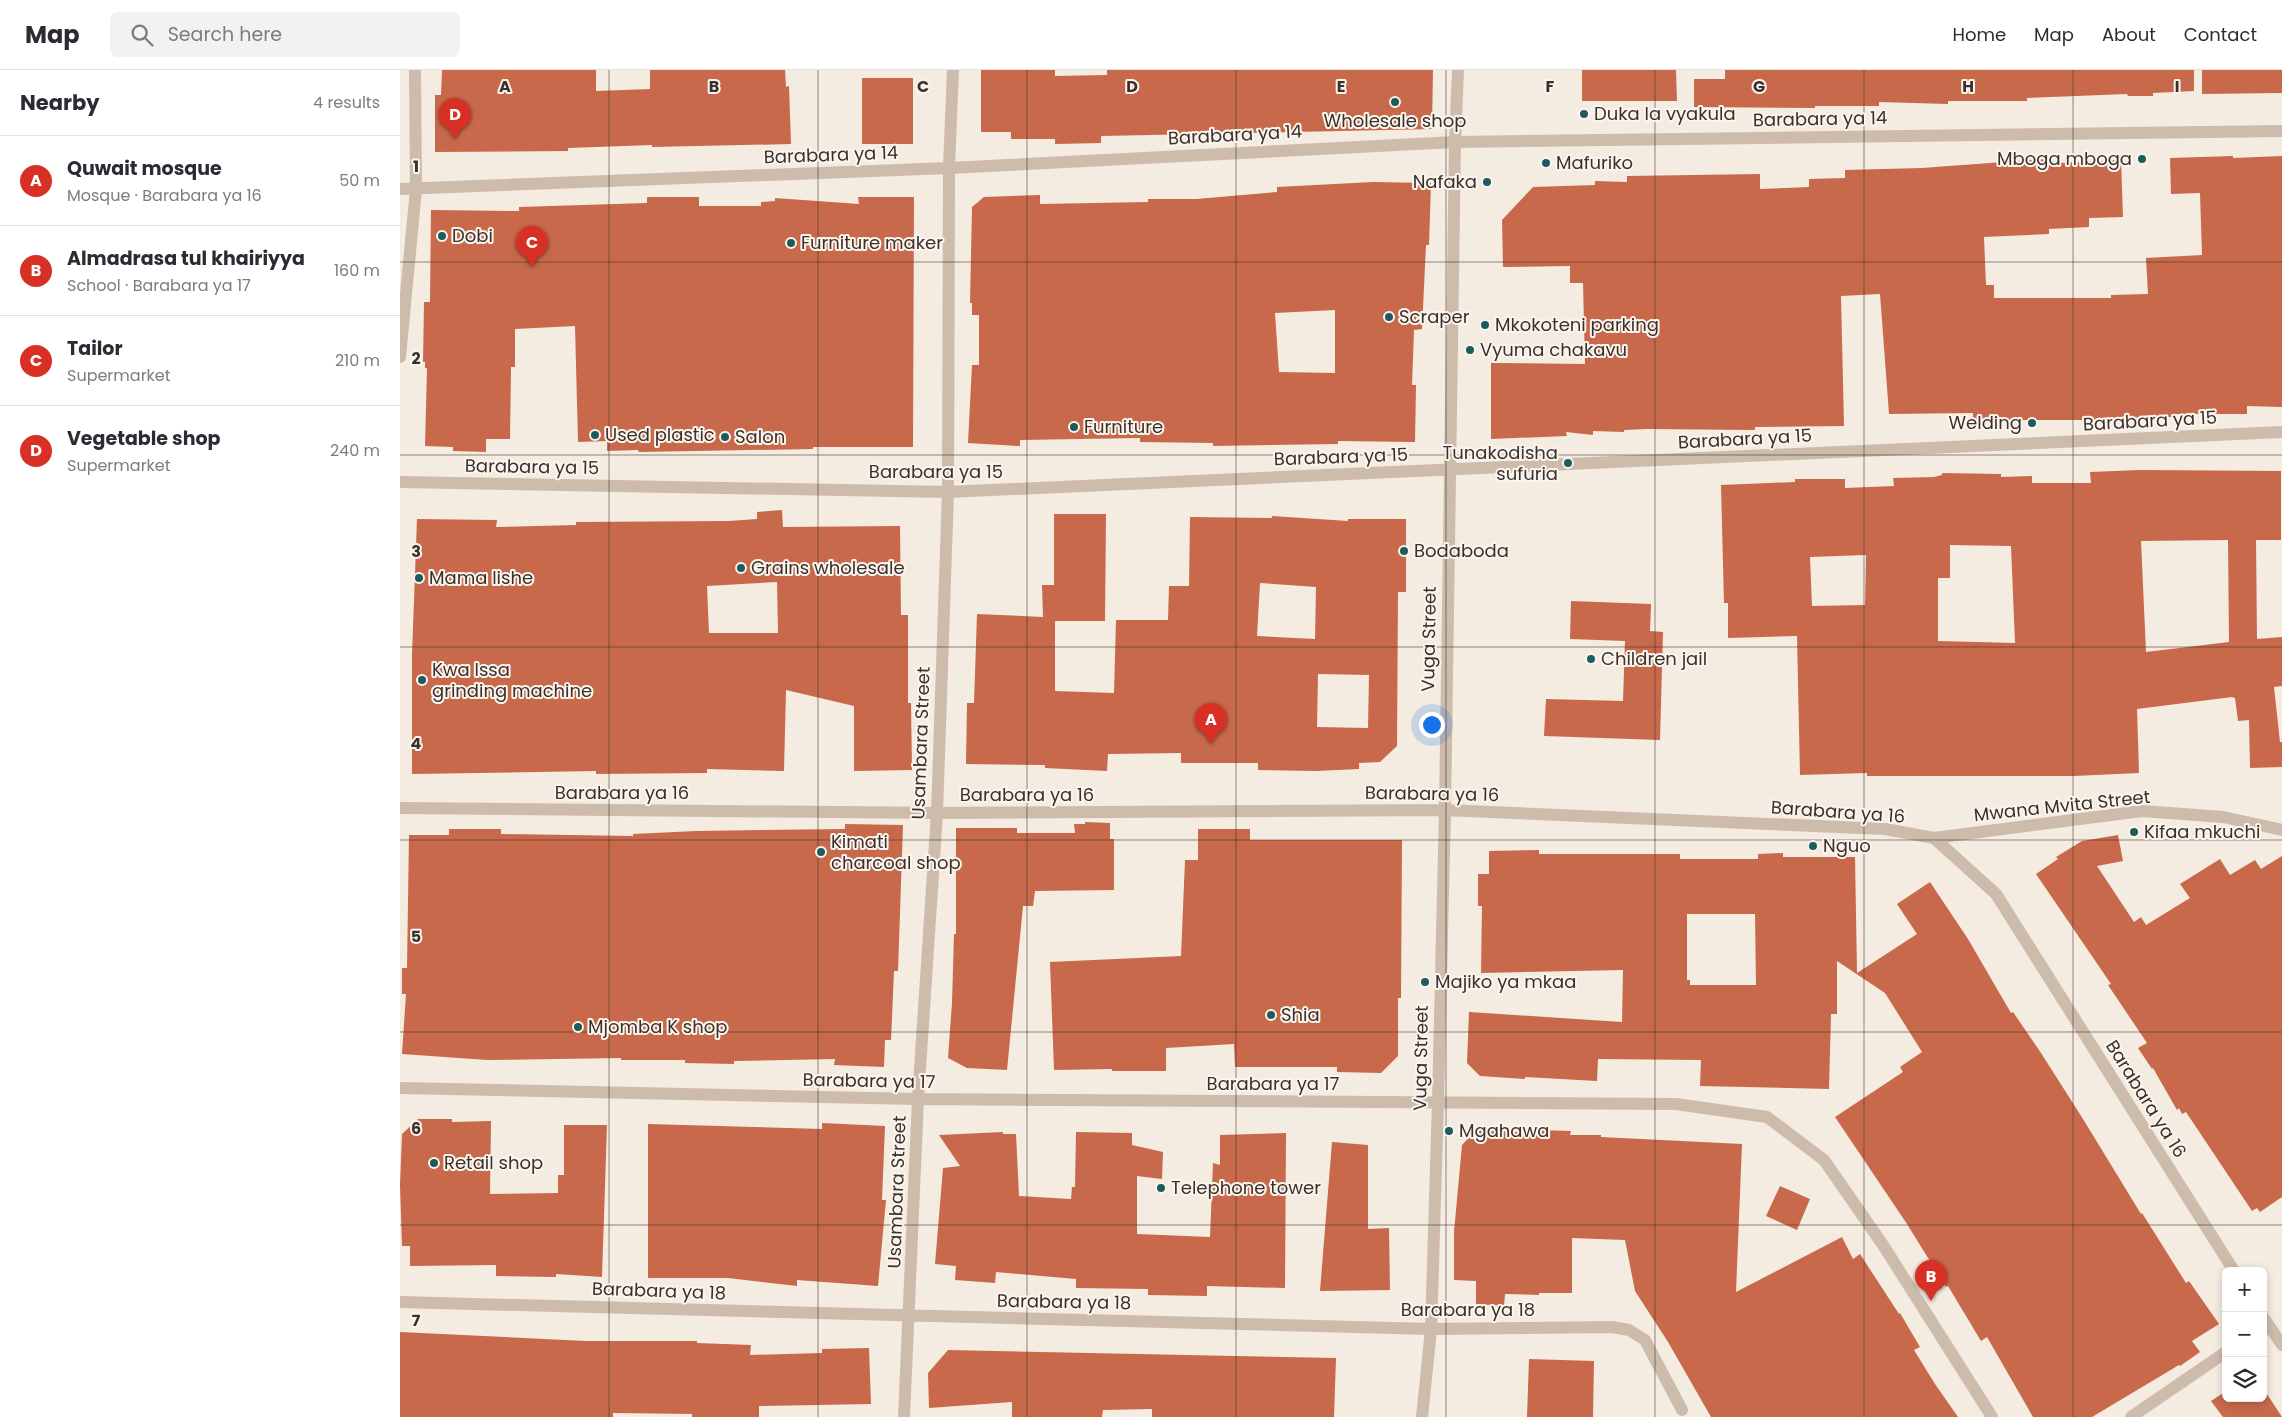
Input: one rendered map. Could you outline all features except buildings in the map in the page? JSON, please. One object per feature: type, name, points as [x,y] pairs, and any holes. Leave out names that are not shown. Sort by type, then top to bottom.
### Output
[{"type":"street","points":[[400,357],[416,189],[415,70]]},
{"type":"street","name":"Usambara Street","points":[[904,1417],[918,1100],[936,813],[948,492],[949,168],[953,70]]},
{"type":"street","name":"Vuga Street","points":[[1422,1417],[1432,1329],[1445,810],[1449,470],[1458,70]]},
{"type":"street","name":"Barabara ya 14","points":[[400,189],[949,168],[1455,142],[2282,131]]},
{"type":"street","name":"Barabara ya 15","points":[[400,482],[948,492],[2282,432]]},
{"type":"street","name":"Barabara ya 16","points":[[400,808],[936,813],[1445,810],[1885,829],[1934,838],[1996,894],[2231,1267]]},
{"type":"street","name":"Mwana Mvita Street","points":[[1934,838],[2142,811],[2223,817],[2282,830]]},
{"type":"street","name":"Barabara ya 17","points":[[400,1088],[918,1100],[1676,1104],[1767,1117],[1824,1160],[1883,1245],[1992,1417]]},
{"type":"street","name":"Barabara ya 18","points":[[400,1302],[1432,1329],[1612,1327],[1629,1330],[1645,1340],[1682,1410]]},
{"type":"street","points":[[2267,1326],[2282,1345]]},
{"type":"street","points":[[2131,1417],[2222,1355]]},
{"type":"place","name":"Wholesale shop","points":[[1395,102]]},
{"type":"place","name":"Duka la vyakula","points":[[1584,114]]},
{"type":"place","name":"Vegetable shop","points":[[455,139]]},
{"type":"place","name":"Mboga mboga","points":[[2142,159]]},
{"type":"place","name":"Mafuriko","points":[[1546,163]]},
{"type":"place","name":"Nafaka","points":[[1487,182]]},
{"type":"place","name":"Dobi","points":[[442,236]]},
{"type":"place","name":"Furniture maker","points":[[791,243]]},
{"type":"place","name":"Tailor","points":[[532,267]]},
{"type":"place","name":"Scraper","points":[[1389,317]]},
{"type":"place","name":"Mkokoteni parking","points":[[1485,325]]},
{"type":"place","name":"Vyuma chakavu","points":[[1470,350]]},
{"type":"place","name":"Welding","points":[[2032,423]]},
{"type":"place","name":"Furniture","points":[[1074,427]]},
{"type":"place","name":"Used plastic","points":[[595,435]]},
{"type":"place","name":"Salon","points":[[725,437]]},
{"type":"place","name":"Tunakodisha sufuria","points":[[1568,463]]},
{"type":"place","name":"Bodaboda","points":[[1404,551]]},
{"type":"place","name":"Grains wholesale","points":[[741,568]]},
{"type":"place","name":"Mama lishe","points":[[419,578]]},
{"type":"place","name":"Children jail","points":[[1591,659]]},
{"type":"place","name":"Kwa Issa grinding machine","points":[[422,680]]},
{"type":"place","name":"Quwait mosque","points":[[1211,744]]},
{"type":"place","name":"Kifaa mkuchi","points":[[2134,832]]},
{"type":"place","name":"Nguo","points":[[1813,846]]},
{"type":"place","name":"Kimati charcoal shop","points":[[821,852]]},
{"type":"place","name":"Majiko ya mkaa","points":[[1425,982]]},
{"type":"place","name":"Shia","points":[[1271,1015]]},
{"type":"place","name":"Mjomba K shop","points":[[578,1027]]},
{"type":"place","name":"Mgahawa","points":[[1449,1131]]},
{"type":"place","name":"Retail shop","points":[[434,1163]]},
{"type":"place","name":"Telephone tower","points":[[1161,1188]]},
{"type":"place","name":"Almadrasa tul khairiyya","points":[[1931,1301]]}]
